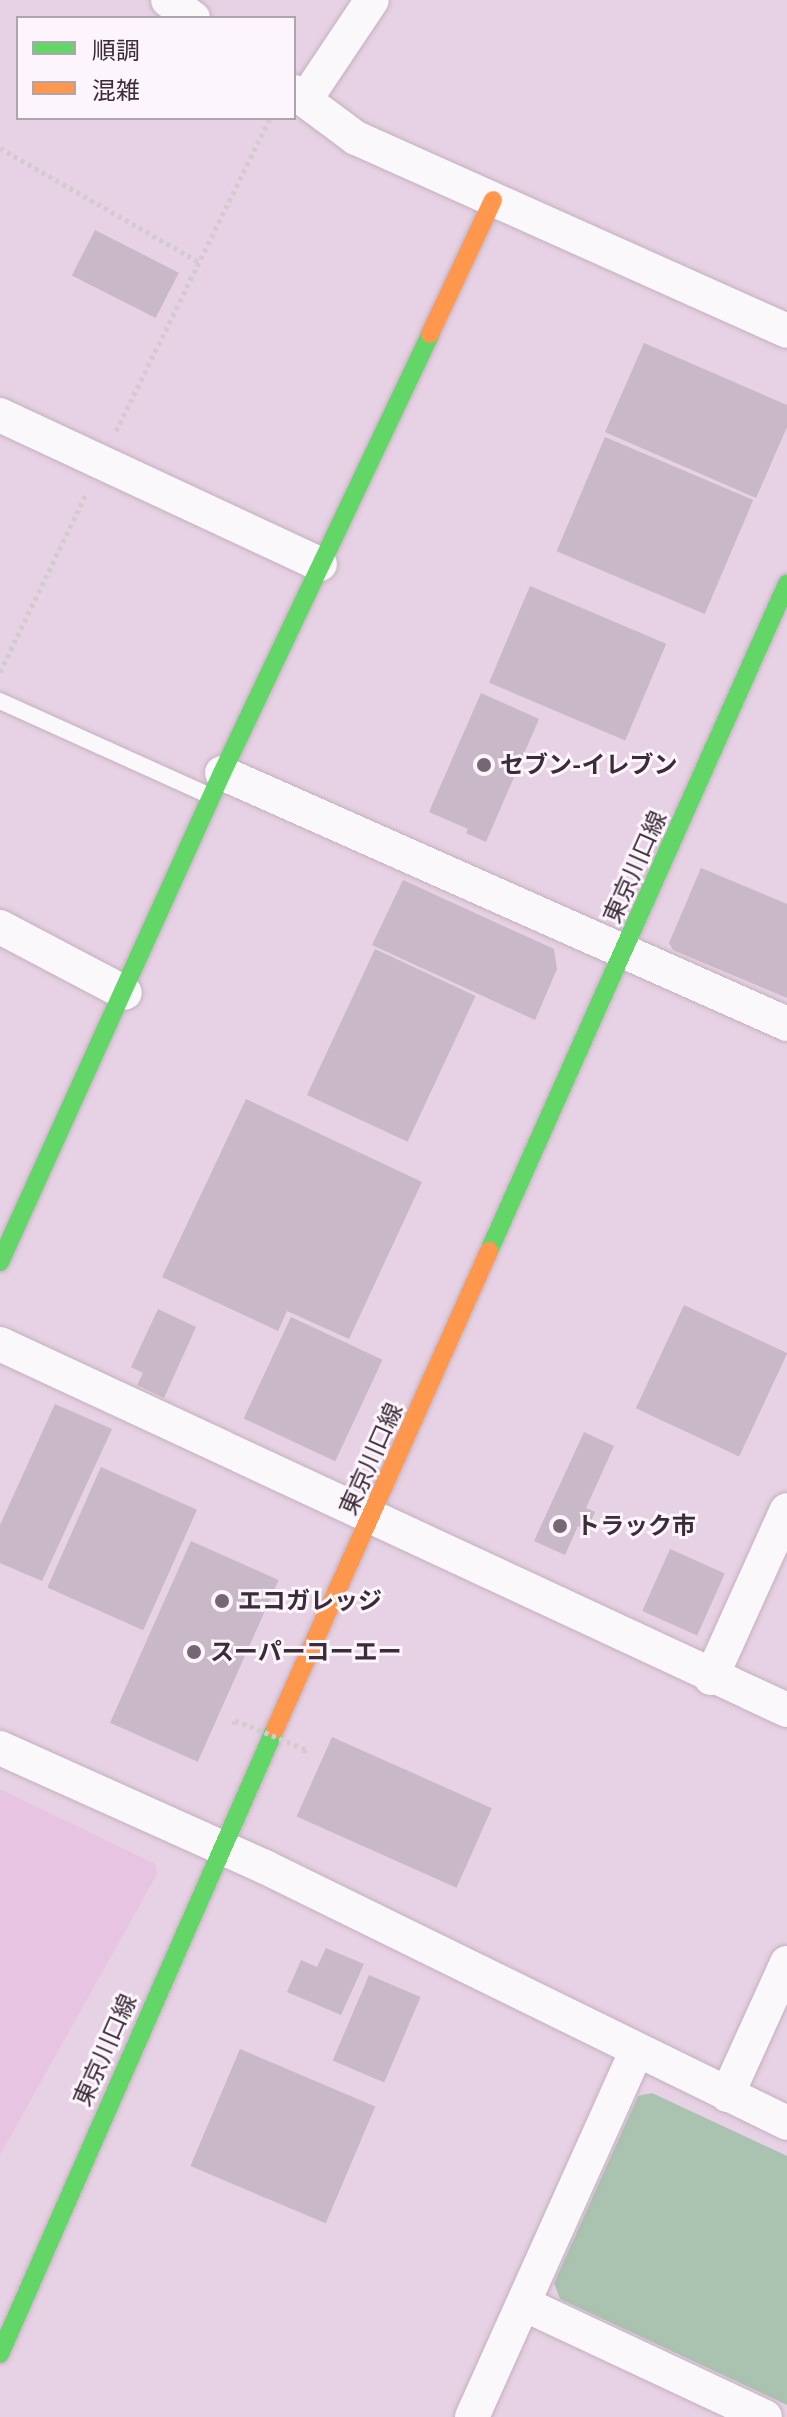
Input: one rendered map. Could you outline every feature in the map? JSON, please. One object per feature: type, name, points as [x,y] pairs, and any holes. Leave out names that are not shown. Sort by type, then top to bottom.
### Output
[{"type":"main road","points":[[0,1262],[217,785],[493,200]]},
{"type":"main road","name":"東京川口線","points":[[0,2354],[222,1847],[787,584]]},
{"type":"street","points":[[168,0],[190,16]]},
{"type":"street","points":[[372,0],[299,96],[356,138],[787,331]]},
{"type":"street","points":[[0,415],[320,564]]},
{"type":"street","points":[[217,785],[624,953],[787,1024]]},
{"type":"street","points":[[0,927],[125,993]]},
{"type":"street","points":[[0,1344],[370,1520],[787,1710]]},
{"type":"street","points":[[711,1678],[787,1510]]},
{"type":"street","points":[[0,1748],[222,1847],[636,2052],[787,2123]]},
{"type":"street","points":[[727,2095],[787,1963]]},
{"type":"street","points":[[472,2417],[636,2052]]},
{"type":"street","points":[[524,2304],[765,2417]]},
{"type":"lane","points":[[0,701],[217,785]]},
{"type":"path","points":[[0,673],[269,120]]},
{"type":"path","points":[[0,148],[199,262]]},
{"type":"path","points":[[234,1725],[235,1720],[305,1749],[304,1754]]},
{"type":"shaded area","points":[[0,1789],[155,1864],[157,1874],[0,2155]]},
{"type":"green space","points":[[652,2093],[787,2156],[787,2405],[560,2299],[554,2283],[638,2096]]},
{"type":"building","points":[[95,230],[179,273],[156,318],[72,275]]},
{"type":"building","points":[[644,343],[787,405],[787,427],[756,498],[605,432]]},
{"type":"building","points":[[605,437],[753,500],[705,614],[557,551]]},
{"type":"building","points":[[530,586],[666,644],[625,740],[489,683]]},
{"type":"building","name":"セブン-イレブン","points":[[481,693],[539,719],[486,842],[466,833],[468,829],[429,812]]},
{"type":"building","points":[[701,868],[787,904],[787,998],[673,950],[669,943]]},
{"type":"building","points":[[403,880],[554,949],[557,969],[535,1020],[372,945]]},
{"type":"building","points":[[375,949],[476,996],[408,1142],[307,1095]]},
{"type":"building","points":[[246,1099],[422,1182],[349,1339],[287,1311],[278,1331],[162,1277]]},
{"type":"building","points":[[684,1305],[787,1353],[739,1456],[636,1408]]},
{"type":"building","points":[[158,1309],[196,1327],[164,1398],[137,1385],[143,1373],[131,1367]]},
{"type":"building","points":[[291,1317],[383,1360],[335,1461],[244,1419]]},
{"type":"building","points":[[55,1404],[112,1429],[42,1581],[0,1563],[0,1525]]},
{"type":"building","points":[[584,1432],[614,1446],[586,1508],[595,1512],[587,1530],[578,1526],[565,1555],[534,1541]]},
{"type":"building","points":[[101,1467],[197,1510],[143,1630],[47,1588]]},
{"type":"building","name":"スーパーコーエー","points":[[191,1541],[279,1580],[198,1762],[110,1723]]},
{"type":"building","points":[[670,1549],[725,1573],[697,1636],[642,1611]]},
{"type":"building","points":[[332,1737],[492,1808],[456,1888],[297,1816]]},
{"type":"building","points":[[326,1948],[364,1964],[341,2015],[287,1992],[301,1960],[317,1967]]},
{"type":"building","points":[[369,1975],[421,1997],[384,2082],[333,2061]]},
{"type":"building","points":[[240,2049],[375,2106],[326,2223],[190,2166]]},
{"type":"traffic: fast","points":[[0,1262],[222,773],[430,334]]},
{"type":"traffic: fast","points":[[489,1251],[787,584]]},
{"type":"traffic: fast","points":[[0,2354],[275,1729]]},
{"type":"traffic: slow","points":[[430,334],[493,200]]},
{"type":"traffic: slow","points":[[275,1729],[489,1251]]},
{"type":"place","name":"セブン-イレブン","points":[[484,765]]},
{"type":"place","name":"トラック市","points":[[560,1526]]},
{"type":"place","name":"エコガレッジ","points":[[222,1601]]},
{"type":"place","name":"スーパーコーエー","points":[[194,1652]]}]
